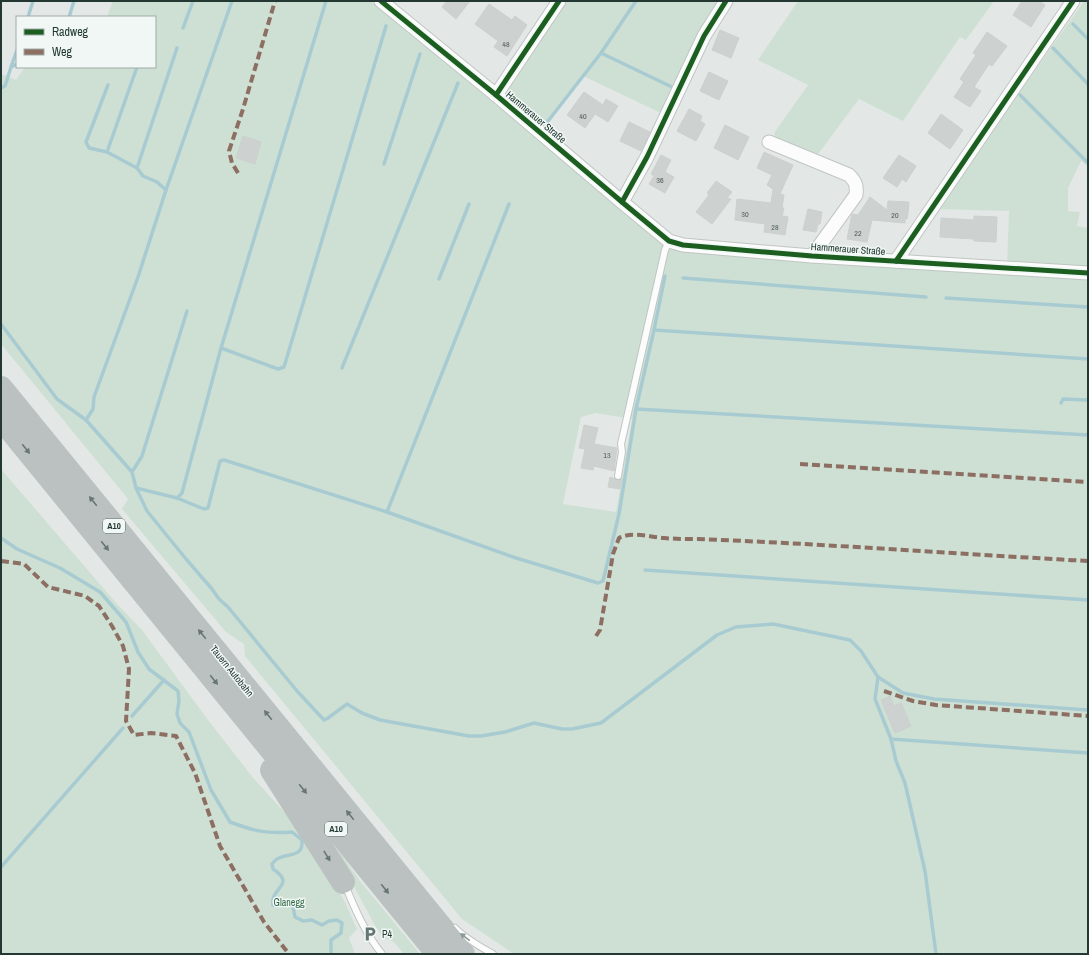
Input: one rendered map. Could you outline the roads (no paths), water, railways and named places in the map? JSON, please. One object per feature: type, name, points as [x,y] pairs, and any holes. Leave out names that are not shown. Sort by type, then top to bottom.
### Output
[{"type":"highway","name":"Tauern Autobahn","points":[[1,388],[463,954]]},
{"type":"highway","name":"Tauern Autobahn","points":[[1,418],[438,954]]},
{"type":"highway","points":[[234,704],[235,720],[272,769],[343,882]]},
{"type":"highway","points":[[423,904],[447,919]]},
{"type":"street","name":"Hammerauer Straße","points":[[381,1],[496,94],[669,241],[683,245],[812,256],[1088,273]]},
{"type":"street","points":[[496,94],[559,1]]},
{"type":"street","points":[[622,202],[647,157],[704,36],[726,1]]},
{"type":"street","points":[[896,262],[1073,1]]},
{"type":"street","name":"Hammerauer Straße","points":[[769,142],[849,174],[857,186],[856,195],[812,256]]},
{"type":"lane","points":[[618,476],[622,452],[621,444],[665,250],[669,241]]},
{"type":"lane","points":[[343,882],[363,926],[371,940],[382,954]]},
{"type":"lane","points":[[447,919],[461,934],[493,954]]},
{"type":"waterway","points":[[28,16],[33,1]]},
{"type":"waterway","points":[[69,16],[74,1]]},
{"type":"waterway","points":[[183,28],[193,1]]},
{"type":"waterway","points":[[86,420],[93,409],[94,397],[138,277],[166,190],[232,1]]},
{"type":"waterway","points":[[177,498],[182,493],[221,348],[326,1]]},
{"type":"waterway","points":[[545,125],[601,53],[636,1]]},
{"type":"waterway","points":[[1073,24],[1088,39]]},
{"type":"waterway","points":[[221,348],[278,369],[284,367],[386,26]]},
{"type":"waterway","points":[[137,168],[177,48]]},
{"type":"waterway","points":[[1053,48],[1088,84]]},
{"type":"waterway","points":[[11,67],[16,53]]},
{"type":"waterway","points":[[601,53],[674,88]]},
{"type":"waterway","points":[[384,164],[420,54]]},
{"type":"waterway","points":[[1,88],[5,86],[11,67],[16,64]]},
{"type":"waterway","points":[[107,152],[137,68]]},
{"type":"waterway","points":[[342,368],[458,83]]},
{"type":"waterway","points":[[108,85],[86,142],[89,148],[107,152],[137,168],[143,176],[157,182],[166,190]]},
{"type":"waterway","points":[[1020,95],[1087,162]]},
{"type":"waterway","points":[[439,279],[469,204]]},
{"type":"waterway","points":[[387,512],[509,204]]},
{"type":"waterway","points":[[136,488],[177,498],[204,509],[208,508],[220,461],[224,460],[387,512],[513,557],[598,583],[603,581],[619,514],[636,409],[665,276]]},
{"type":"waterway","points":[[683,278],[926,297]]},
{"type":"waterway","points":[[946,298],[1088,307]]},
{"type":"waterway","points":[[132,472],[142,456],[187,311]]},
{"type":"waterway","points":[[1,324],[57,399],[86,420],[132,472],[136,488],[147,511],[219,599],[228,607],[297,691],[324,720],[347,704],[362,713],[380,720],[469,736],[481,736],[505,732],[534,723],[562,729],[572,729],[601,723],[717,635],[736,627],[773,624],[850,640],[861,651],[878,677],[903,693],[934,699],[1088,710]]},
{"type":"waterway","points":[[654,330],[1088,359]]},
{"type":"waterway","points":[[1061,403],[1063,399],[1088,400]]},
{"type":"waterway","points":[[636,409],[1088,435]]},
{"type":"waterway","points":[[1,538],[17,549],[60,568],[100,592],[126,622],[138,652],[149,669],[178,691],[179,701],[177,714],[180,723],[189,732],[211,790],[230,822],[260,831],[275,833],[292,832],[302,840],[302,846],[297,853],[276,859],[272,864],[273,869],[280,874],[283,879],[283,883],[273,899],[273,905],[293,907],[295,917],[303,921],[312,920],[322,925],[329,921],[337,920],[342,923],[341,933],[331,940],[331,954]]},
{"type":"waterway","points":[[645,570],[1088,600]]},
{"type":"waterway","points":[[878,677],[875,699],[891,739],[896,761],[905,783],[925,871],[936,954]]},
{"type":"waterway","points":[[132,716],[164,680]]},
{"type":"waterway","points":[[1,867],[123,728]]},
{"type":"waterway","points":[[891,739],[1088,753]]},
{"type":"place","name":"P4","points":[[370,934]]},
{"type":"park label","name":"Glanegg","points":[[289,902]]}]
